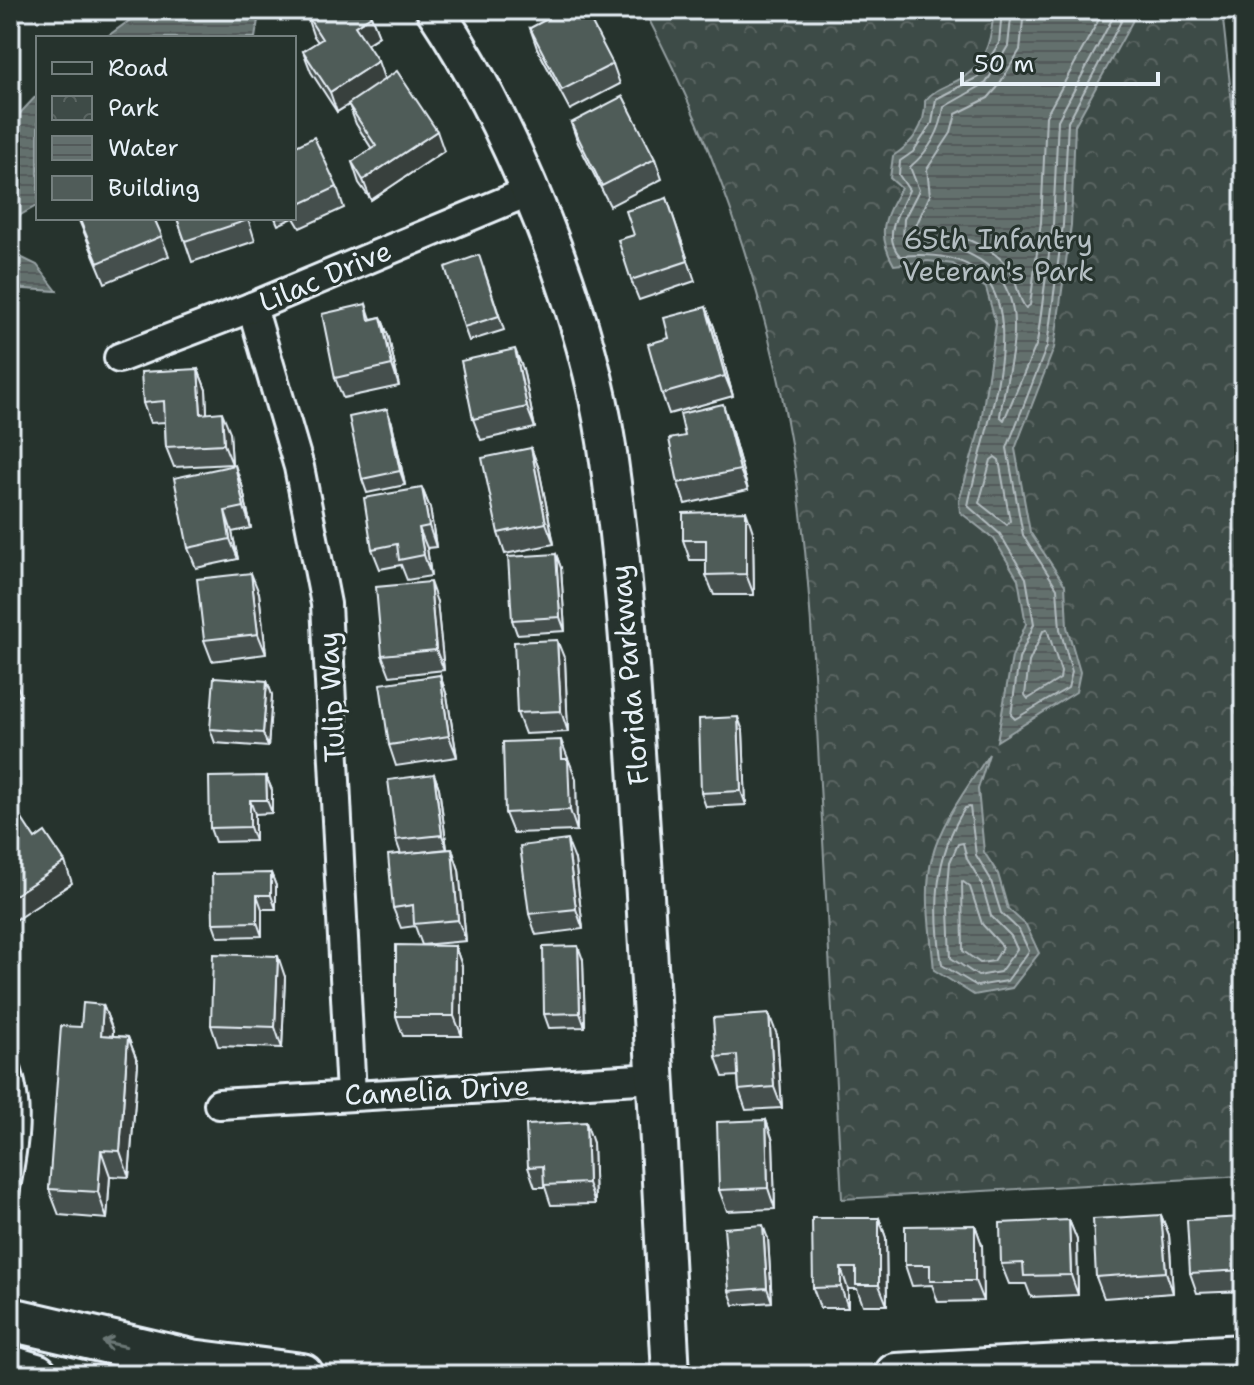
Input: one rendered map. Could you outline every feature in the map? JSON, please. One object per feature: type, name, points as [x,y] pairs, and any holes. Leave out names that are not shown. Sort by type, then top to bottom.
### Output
[{"type":"main road","points":[[10,1319],[191,1361],[302,1375]]},
{"type":"main road","points":[[896,1375],[1244,1356]]},
{"type":"main road","points":[[10,1367],[36,1375]]},
{"type":"street","name":"Florida Parkway","points":[[435,10],[500,123],[530,191],[579,324],[606,444],[629,631],[671,1375]]},
{"type":"street","name":"Lilac Drive","points":[[119,358],[252,307],[530,191]]},
{"type":"street","name":"Tulip Way","points":[[252,307],[299,467],[326,604],[351,1095]]},
{"type":"street","name":"Camelia Drive","points":[[219,1104],[656,1078]]},
{"type":"lane","points":[[10,1060],[16,1075],[24,1125],[10,1199]]},
{"type":"green space","name":"65th Infantry Veteran's Park","points":[[644,10],[1222,10],[1244,215],[1244,1176],[842,1199],[810,611],[799,497],[789,434],[777,371],[743,246],[698,126]]},
{"type":"water","points":[[144,10],[271,10],[258,20],[255,36],[108,36]]},
{"type":"water","points":[[994,10],[1135,10],[1132,22],[1075,125],[1071,225],[1054,348],[1015,449],[1030,532],[1065,585],[1067,627],[1080,672],[1076,692],[997,741],[1012,657],[1026,624],[1018,579],[994,539],[960,512],[959,501],[980,428],[996,324],[986,288],[953,264],[928,261],[894,265],[884,234],[890,208],[901,188],[890,178],[893,156],[917,133],[929,96],[968,74],[980,61],[990,36]]},
{"type":"water","points":[[36,96],[36,206],[10,221],[10,124]]},
{"type":"water","points":[[10,252],[37,265],[57,291],[10,288]]},
{"type":"water","points":[[989,754],[978,789],[984,852],[998,874],[1008,909],[1026,925],[1039,953],[1012,988],[974,995],[934,970],[928,885],[932,858],[942,831]]},
{"type":"building","points":[[313,10],[367,10],[371,16],[355,26],[378,61],[330,92],[303,51],[322,39],[306,14]]},
{"type":"building","points":[[564,10],[585,10],[613,64],[562,90],[530,28]]},
{"type":"building","points":[[397,71],[437,131],[363,180],[352,162],[376,146],[348,104]]},
{"type":"building","points":[[623,96],[655,159],[602,186],[571,123]]},
{"type":"building","points":[[314,137],[337,187],[296,206],[296,146]]},
{"type":"building","points":[[667,198],[688,261],[631,280],[618,240],[634,235],[626,211]]},
{"type":"building","points":[[80,220],[155,220],[162,236],[98,263]]},
{"type":"building","points":[[178,220],[248,220],[185,241]]},
{"type":"building","points":[[479,255],[499,316],[464,327],[445,267]]},
{"type":"building","points":[[366,304],[369,320],[381,317],[392,365],[335,378],[322,314]]},
{"type":"building","points":[[706,307],[725,376],[662,394],[648,344],[669,338],[664,318]]},
{"type":"building","points":[[515,349],[527,407],[473,419],[461,361]]},
{"type":"building","points":[[198,369],[201,414],[222,412],[224,444],[166,447],[164,401],[143,403],[141,372]]},
{"type":"building","points":[[723,404],[740,470],[678,483],[669,439],[685,436],[680,414]]},
{"type":"building","points":[[387,409],[400,471],[362,479],[349,417]]},
{"type":"building","points":[[531,448],[546,523],[498,533],[482,458]]},
{"type":"building","points":[[235,465],[244,507],[225,511],[230,539],[188,548],[174,478]]},
{"type":"building","points":[[422,488],[429,526],[419,528],[424,555],[399,560],[397,544],[372,549],[364,498]]},
{"type":"building","points":[[746,511],[746,574],[706,575],[706,540],[683,540],[683,513]]},
{"type":"building","points":[[556,554],[560,617],[512,620],[508,557]]},
{"type":"building","points":[[251,573],[258,634],[204,640],[197,579]]},
{"type":"building","points":[[430,582],[436,650],[382,655],[376,587]]},
{"type":"building","points":[[557,640],[561,711],[517,713],[514,642]]},
{"type":"building","points":[[440,675],[449,736],[389,745],[380,684]]},
{"type":"building","points":[[214,677],[267,681],[263,733],[210,729]]},
{"type":"building","points":[[738,717],[741,791],[701,793],[699,719]]},
{"type":"building","points":[[561,740],[562,759],[568,759],[570,810],[505,813],[503,742]]},
{"type":"building","points":[[434,774],[442,835],[396,840],[388,780]]},
{"type":"building","points":[[266,776],[267,800],[250,800],[250,827],[210,828],[209,777]]},
{"type":"building","points":[[10,802],[35,839],[45,832],[65,862],[10,898]]},
{"type":"building","points":[[567,840],[576,909],[529,914],[520,846]]},
{"type":"building","points":[[452,849],[458,920],[414,924],[413,905],[393,908],[388,855]]},
{"type":"building","points":[[271,873],[271,895],[257,895],[257,922],[213,923],[212,874]]},
{"type":"building","points":[[396,945],[455,946],[454,1016],[396,1016]]},
{"type":"building","points":[[578,946],[580,1013],[544,1014],[543,947]]},
{"type":"building","points":[[213,954],[278,956],[275,1027],[211,1025]]},
{"type":"building","points":[[83,1003],[103,1005],[101,1035],[128,1037],[120,1151],[101,1150],[98,1192],[49,1189],[61,1026],[81,1027]]},
{"type":"building","points":[[769,1014],[774,1087],[739,1090],[737,1055],[716,1057],[713,1018]]},
{"type":"building","points":[[766,1120],[768,1188],[719,1190],[717,1122]]},
{"type":"building","points":[[586,1122],[588,1183],[544,1185],[543,1166],[528,1167],[526,1125]]},
{"type":"building","points":[[1161,1215],[1166,1272],[1096,1277],[1093,1219]]},
{"type":"building","points":[[1244,1217],[1244,1270],[1190,1273],[1187,1220]]},
{"type":"building","points":[[812,1218],[879,1218],[879,1285],[856,1285],[856,1268],[841,1268],[841,1287],[813,1288]]},
{"type":"building","points":[[1069,1220],[1071,1275],[1024,1276],[1023,1263],[1001,1264],[1000,1223]]},
{"type":"building","points":[[763,1225],[767,1288],[729,1291],[724,1228]]},
{"type":"building","points":[[975,1225],[975,1281],[930,1281],[930,1265],[905,1265],[905,1226]]}]
